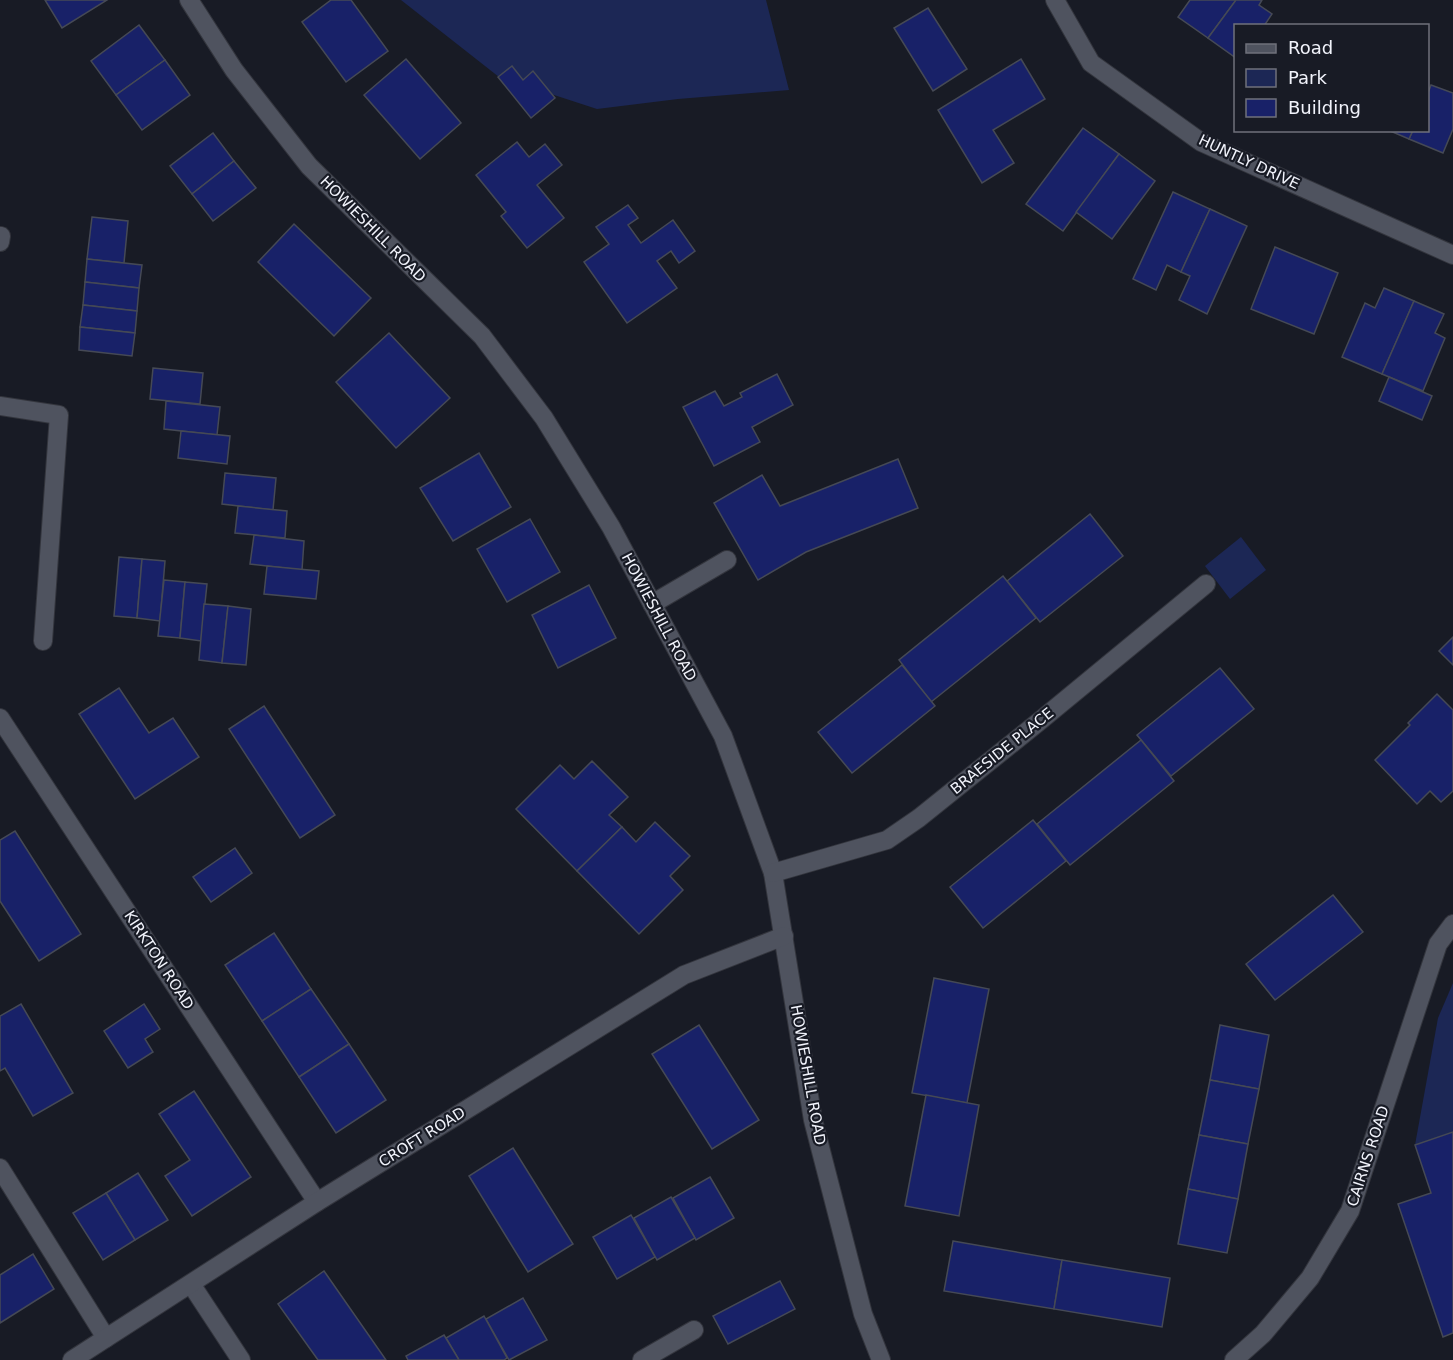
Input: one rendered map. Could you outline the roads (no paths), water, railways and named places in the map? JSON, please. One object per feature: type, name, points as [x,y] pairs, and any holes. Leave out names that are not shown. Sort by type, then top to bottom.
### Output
[{"type":"street","name":"HOWIESHILL ROAD","points":[[189,0],[234,70],[309,166],[482,336],[544,418],[611,527],[723,736],[773,873],[813,1120],[863,1314],[881,1360]]},
{"type":"street","name":"HUNTLY DRIVE","points":[[1055,0],[1091,63],[1200,142],[1453,255]]},
{"type":"street","points":[[0,242],[1,236]]},
{"type":"street","points":[[0,406],[59,415],[43,641]]},
{"type":"street","points":[[652,604],[727,560]]},
{"type":"street","name":"BRAESIDE PLACE","points":[[773,873],[887,840],[919,818],[1033,727],[1206,584]]},
{"type":"street","name":"KIRKTON ROAD","points":[[0,718],[317,1202]]},
{"type":"street","name":"CAIRNS ROAD","points":[[1234,1360],[1263,1334],[1310,1278],[1350,1211],[1438,944],[1453,924]]},
{"type":"street","name":"CROFT ROAD","points":[[72,1360],[317,1202],[684,975],[784,936]]},
{"type":"street","points":[[0,1168],[106,1338]]},
{"type":"street","points":[[190,1284],[241,1360]]},
{"type":"street","points":[[642,1360],[694,1330]]}]
